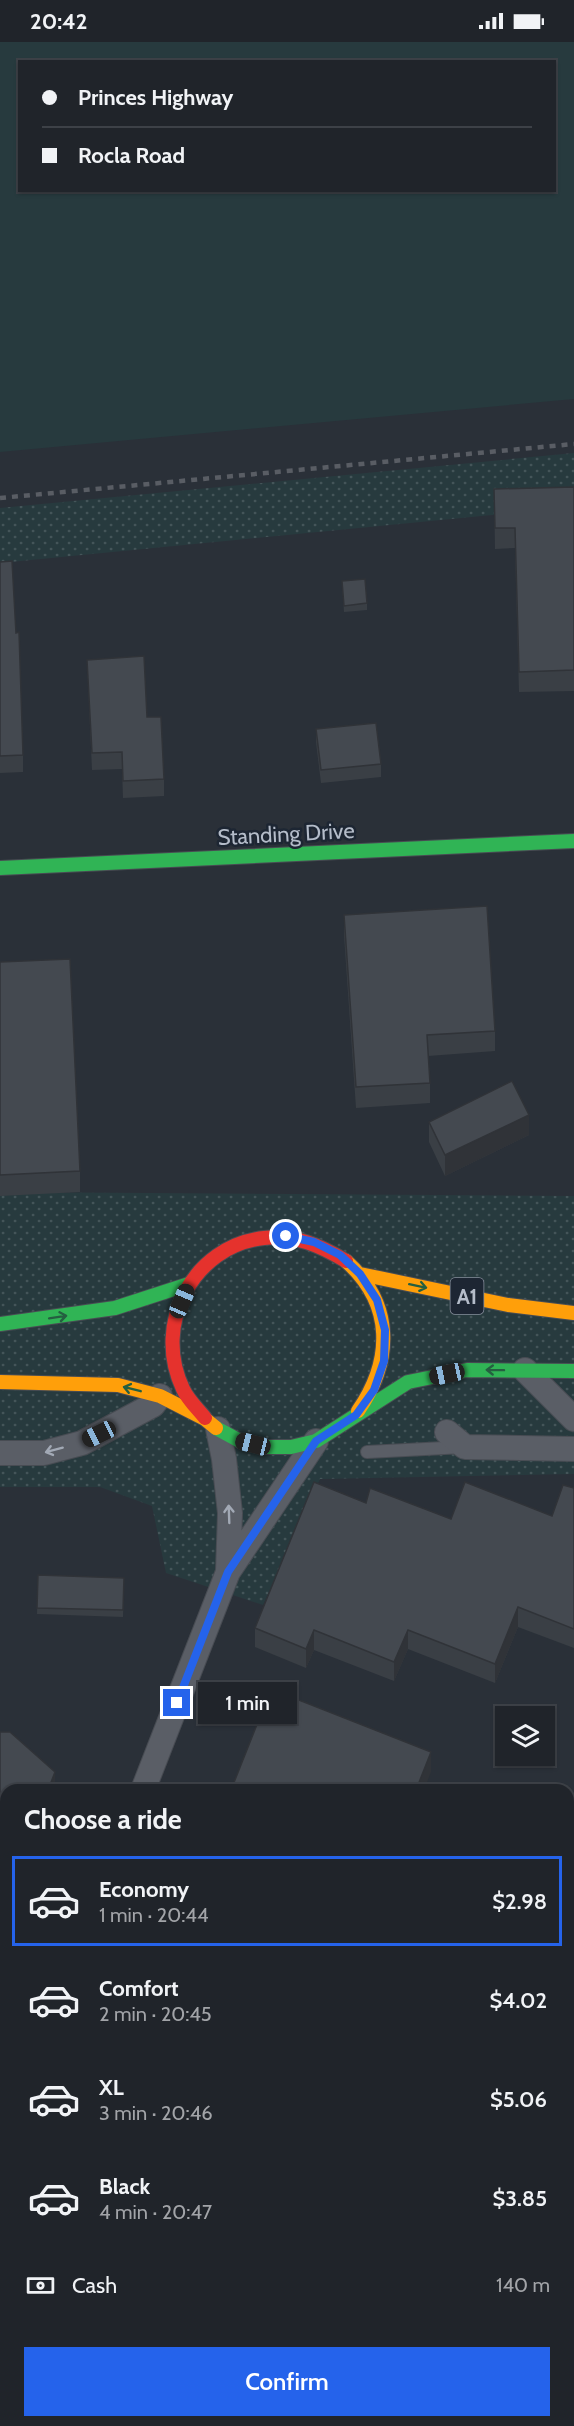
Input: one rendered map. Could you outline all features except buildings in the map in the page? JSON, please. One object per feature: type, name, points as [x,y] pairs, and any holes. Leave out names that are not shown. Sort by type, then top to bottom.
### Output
[{"type":"main road","name":"Standing Drive","points":[[0,868],[574,841]]},
{"type":"main road","points":[[211,1424],[183,1390],[172,1354],[175,1318],[189,1284],[208,1262],[231,1246],[268,1237],[286,1236],[314,1242],[340,1255],[360,1274],[377,1300],[385,1330],[384,1361],[374,1390],[356,1415]]},
{"type":"main road","name":"A1","points":[[360,1274],[508,1305],[574,1313]]},
{"type":"main road","points":[[0,1324],[116,1308],[189,1284]]},
{"type":"main road","points":[[0,1382],[118,1385],[160,1396],[240,1441],[265,1447],[291,1447],[316,1441],[408,1382],[467,1370],[574,1371]]},
{"type":"street","points":[[525,1370],[574,1419]]},
{"type":"street","points":[[0,1453],[44,1453],[81,1443],[153,1405],[160,1396]]},
{"type":"street","points":[[211,1424],[224,1459],[230,1513],[228,1572]]},
{"type":"street","points":[[456,1439],[574,1449]]},
{"type":"street","points":[[145,1784],[228,1572],[316,1441]]},
{"type":"lane","points":[[367,1452],[456,1439]]},
{"type":"green space","points":[[0,42],[574,42],[574,399],[0,452]]},
{"type":"green space","points":[[574,453],[574,507],[0,563],[0,508]]},
{"type":"green space","points":[[0,1192],[574,1196],[574,1474],[320,1479],[263,1605],[166,1573],[152,1506],[100,1487],[0,1487]]},
{"type":"railway","points":[[0,498],[574,444]]},
{"type":"traffic: fast","points":[[0,868],[574,841]]},
{"type":"traffic: fast","points":[[0,1324],[115,1308],[189,1284]]},
{"type":"traffic: fast","points":[[216,1428],[240,1441],[265,1447],[291,1447],[316,1441],[408,1382],[467,1370],[574,1371]]},
{"type":"traffic: slow","points":[[346,1261],[362,1278],[373,1295],[380,1314],[383,1333],[378,1372],[370,1392],[358,1411]]},
{"type":"traffic: slow","points":[[360,1274],[508,1305],[574,1313]]},
{"type":"traffic: slow","points":[[0,1382],[118,1385],[160,1396],[205,1419],[216,1428]]},
{"type":"traffic: jam","points":[[205,1418],[183,1389],[175,1364],[173,1339],[176,1315],[185,1292],[199,1272],[217,1256],[239,1244],[275,1237],[307,1242],[346,1261]]},
{"type":"route","points":[[177,1703],[228,1572],[295,1469],[316,1441],[356,1415],[374,1390],[384,1361],[385,1330],[377,1300],[360,1274],[340,1255],[314,1242],[286,1236]]}]
